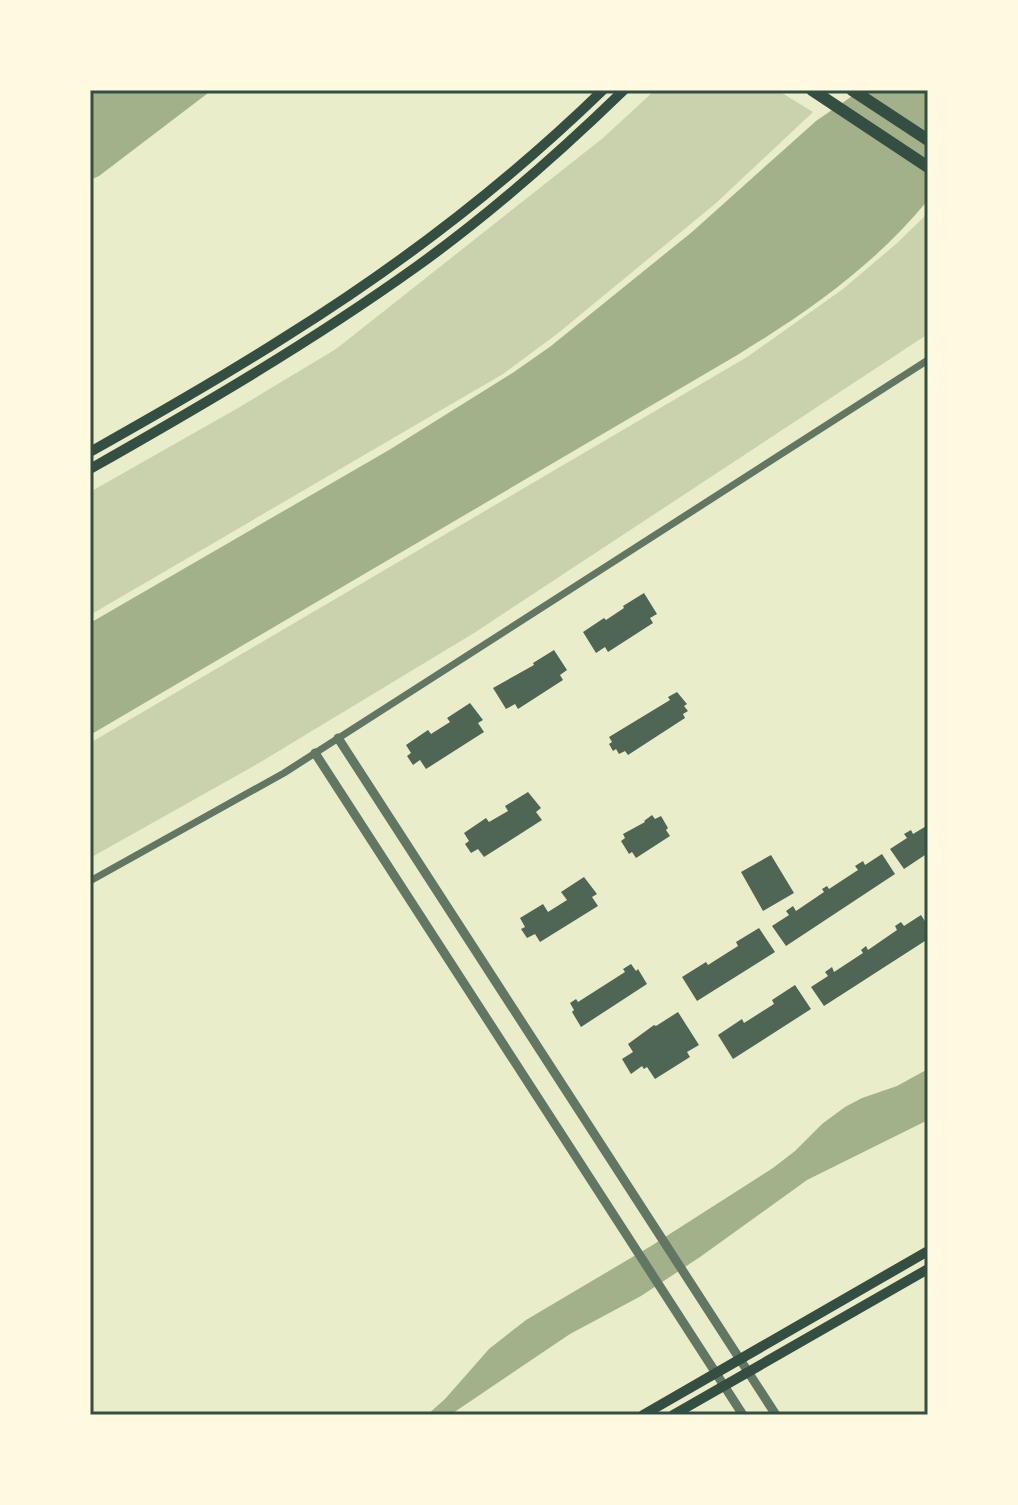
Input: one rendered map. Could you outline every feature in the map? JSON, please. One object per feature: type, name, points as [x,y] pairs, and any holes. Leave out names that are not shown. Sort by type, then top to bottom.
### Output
[{"type":"highway","points":[[812,90],[928,167]]},
{"type":"highway","points":[[852,90],[928,140]]},
{"type":"main road","points":[[90,452],[262,352],[397,262],[483,197],[603,90]]},
{"type":"main road","points":[[90,469],[295,349],[416,267],[552,157],[624,90]]},
{"type":"main road","points":[[643,1415],[928,1251]]},
{"type":"main road","points":[[673,1415],[928,1269]]},
{"type":"street","points":[[90,881],[284,773],[928,360]]},
{"type":"street","points":[[338,738],[776,1415]]},
{"type":"street","points":[[315,753],[743,1415]]},
{"type":"shaded area","points":[[90,90],[212,90],[90,180]]},
{"type":"shaded area","points":[[655,90],[777,90],[813,112],[715,204],[557,334],[503,374],[90,615],[90,492],[336,349],[603,138]]},
{"type":"shaded area","points":[[861,90],[928,90],[928,200],[864,266],[791,321],[739,354],[90,735],[90,623],[389,450],[514,372],[551,346],[692,232],[816,121]]},
{"type":"shaded area","points":[[928,213],[928,334],[474,633],[259,763],[90,858],[90,743],[747,357],[843,289]]},
{"type":"shaded area","points":[[928,1069],[928,1120],[807,1180],[641,1296],[570,1334],[450,1415],[427,1415],[489,1349],[526,1320],[651,1246],[773,1168],[845,1107],[897,1086]]},
{"type":"building","points":[[644,593],[657,614],[650,618],[653,623],[608,652],[605,647],[596,653],[583,632]]},
{"type":"building","points":[[554,650],[567,670],[560,675],[563,680],[518,709],[515,704],[506,709],[493,688]]},
{"type":"building","points":[[677,692],[687,704],[684,706],[688,711],[683,714],[685,718],[628,755],[625,751],[619,754],[616,749],[613,751],[609,737],[670,700],[668,697]]},
{"type":"building","points":[[470,703],[483,720],[478,723],[484,732],[426,769],[420,760],[413,765],[407,756],[411,753],[406,745],[428,730],[431,734],[450,722],[447,718]]},
{"type":"building","points":[[528,792],[541,808],[536,812],[542,820],[484,857],[478,849],[471,853],[465,844],[469,841],[464,833],[486,818],[489,822],[508,811],[505,806]]},
{"type":"building","points":[[652,815],[655,819],[661,816],[670,836],[636,858],[632,852],[629,854],[621,841],[625,838],[623,834]]},
{"type":"building","points":[[928,825],[928,853],[904,869],[890,849],[907,838],[904,834],[911,830],[913,834]]},
{"type":"building","points":[[882,854],[895,874],[786,946],[772,926],[789,915],[786,911],[793,906],[796,911],[824,892],[822,889],[827,886],[829,889],[858,870],[855,866],[863,861],[865,865]]},
{"type":"building","points":[[771,855],[794,893],[763,911],[741,872]]},
{"type":"building","points":[[584,877],[597,894],[592,897],[598,906],[540,942],[535,934],[527,938],[521,929],[525,927],[520,918],[543,904],[548,912],[567,900],[561,892]]},
{"type":"building","points":[[921,915],[928,926],[928,939],[824,1006],[811,987],[828,976],[825,972],[832,967],[834,972],[863,953],[861,950],[866,946],[868,950],[897,930],[895,926],[901,922],[904,926]]},
{"type":"building","points":[[759,928],[775,952],[697,1001],[682,977],[738,946],[736,942]]},
{"type":"building","points":[[631,964],[647,984],[581,1027],[570,1003],[576,999],[578,1002],[625,972],[623,969]]},
{"type":"building","points":[[795,985],[811,1009],[733,1059],[718,1035],[774,1004],[772,1000]]},
{"type":"building","points":[[678,1012],[699,1045],[687,1052],[690,1057],[655,1079],[647,1067],[644,1069],[642,1066],[631,1074],[622,1059],[633,1052],[628,1044]]}]
